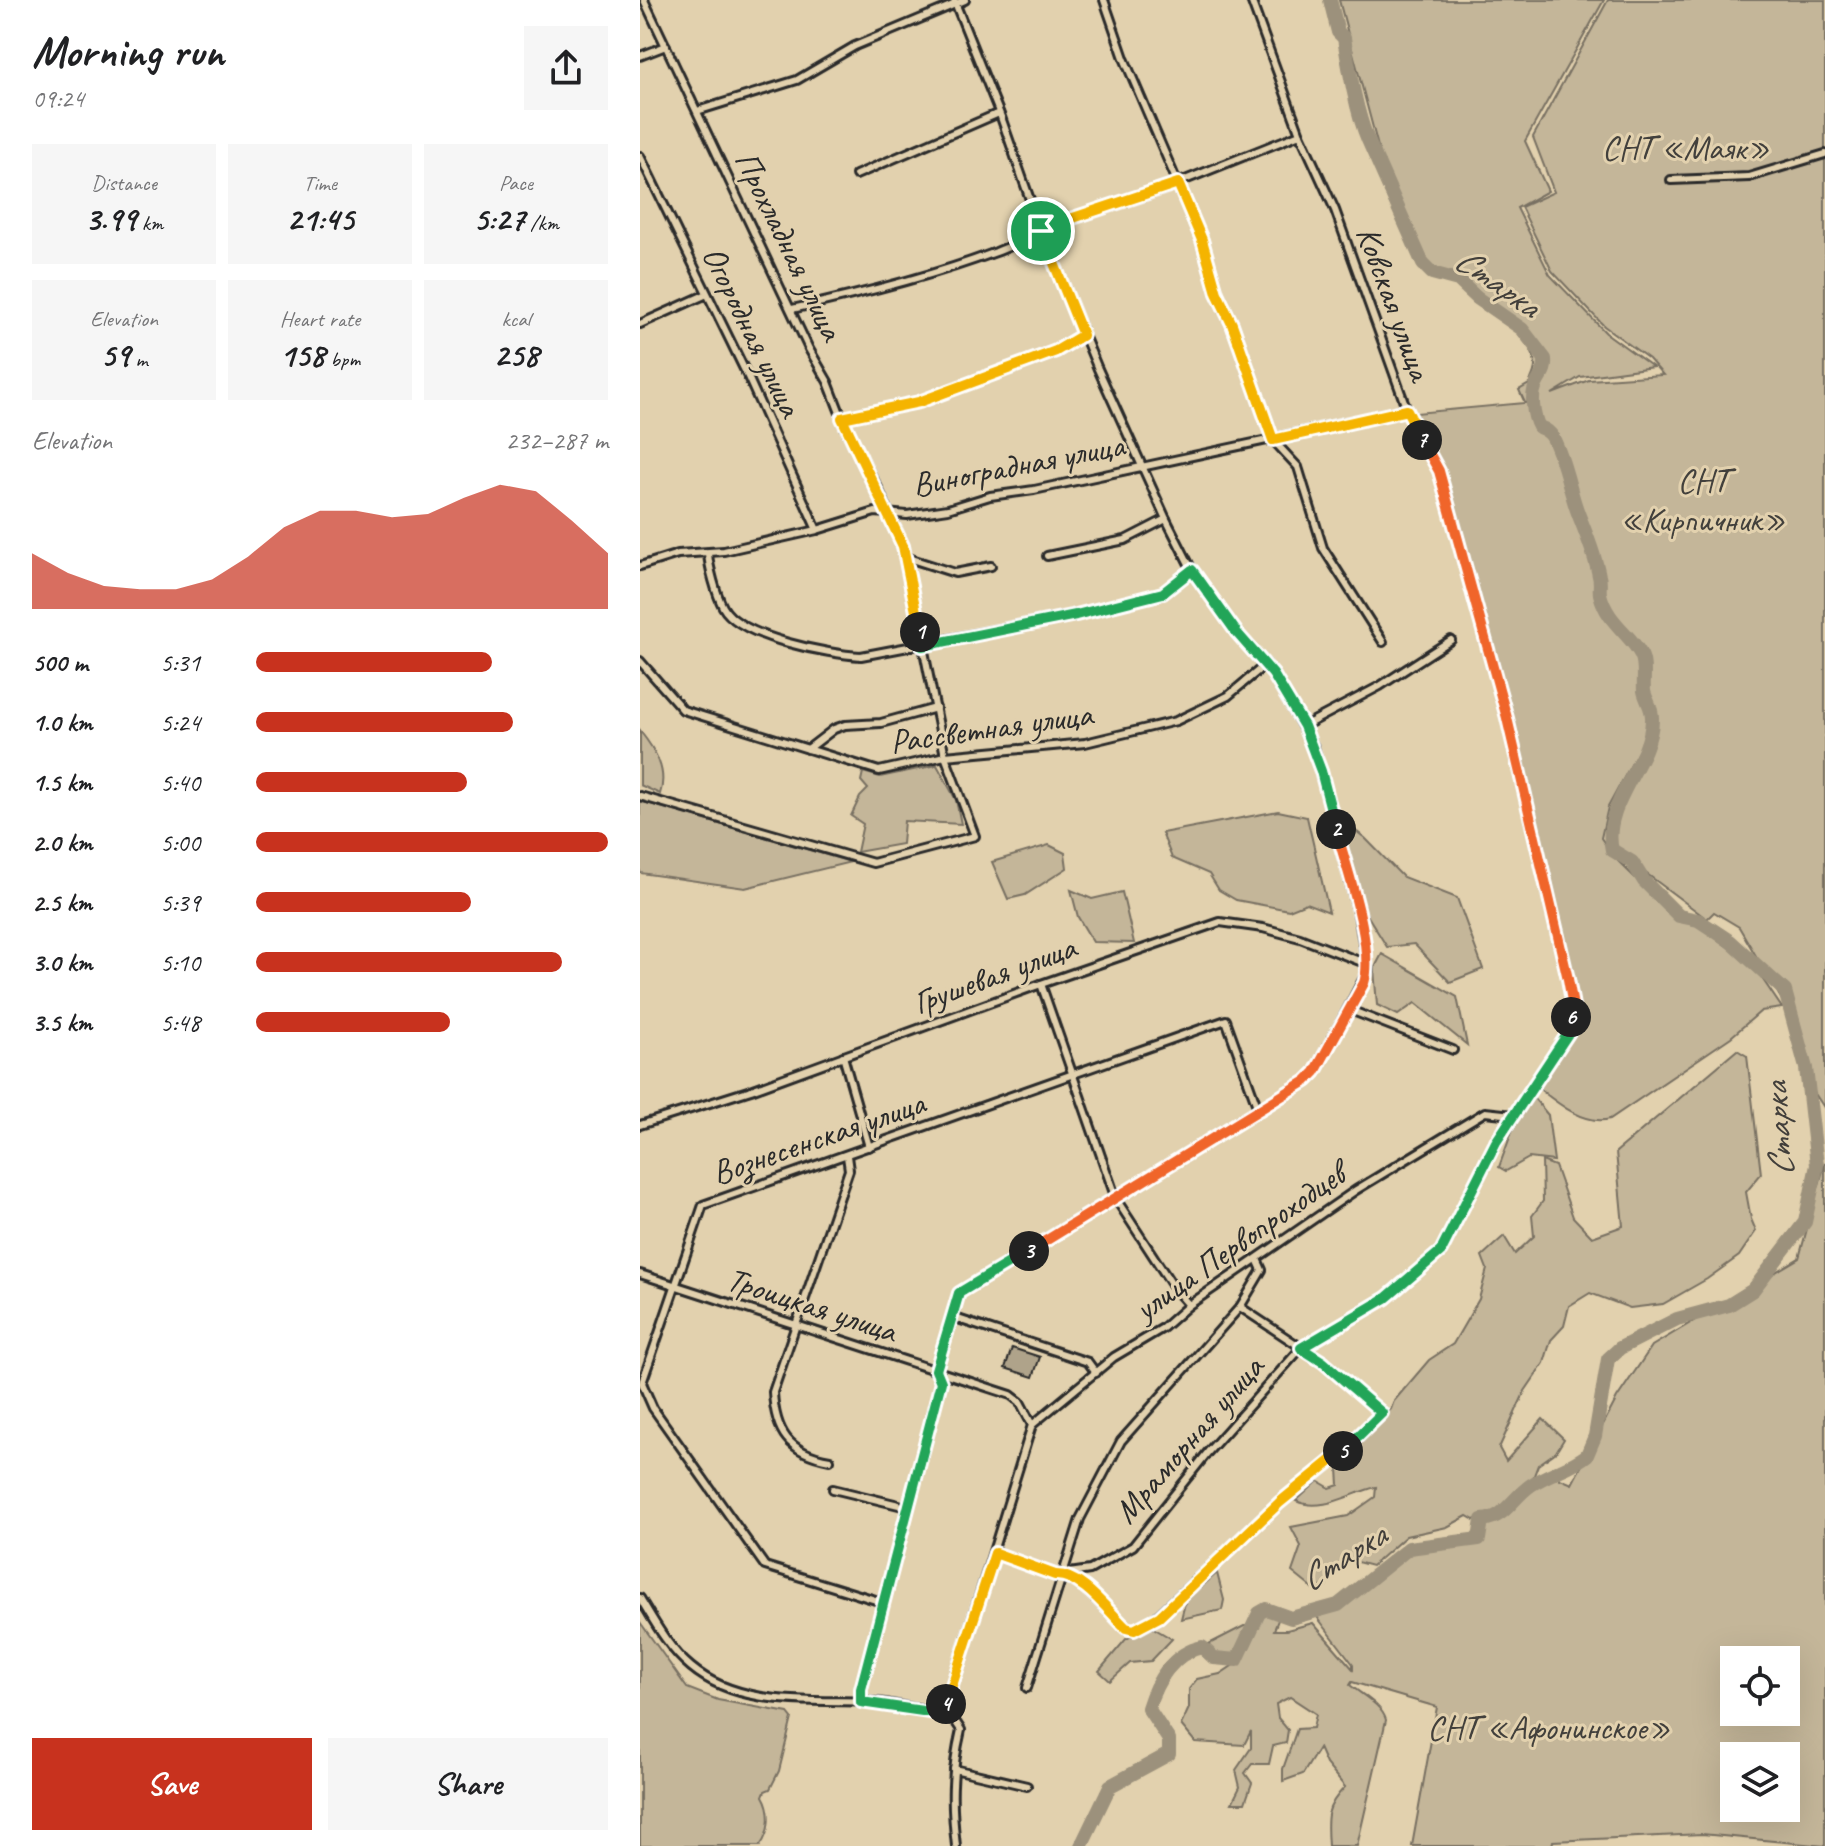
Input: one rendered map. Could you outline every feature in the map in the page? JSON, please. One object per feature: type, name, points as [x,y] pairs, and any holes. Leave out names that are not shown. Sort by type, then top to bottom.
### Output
[{"type":"street","name":"Прохладная улица","points":[[640,796],[873,863],[975,836],[945,756],[905,557],[888,512],[644,0]]},
{"type":"street","points":[[697,111],[797,80],[855,46],[965,0]]},
{"type":"street","points":[[1104,0],[1124,58],[1202,240],[1217,293],[1232,324],[1273,440],[1298,467],[1323,548],[1383,642]]},
{"type":"street","name":"Ковская улица","points":[[1251,0],[1300,134],[1335,210],[1407,410],[1439,471],[1507,718],[1573,1006],[1569,1032],[1513,1115],[1441,1251]]},
{"type":"street","points":[[861,1702],[861,1689],[882,1602],[941,1382],[936,1370],[959,1293],[1306,1081],[1315,1072],[1350,1010],[1364,983],[1368,964],[1357,908],[1321,771],[1304,726],[1266,664],[1211,600],[1166,519],[1083,335],[954,2]]},
{"type":"street","points":[[640,56],[666,46]]},
{"type":"street","points":[[856,175],[999,113]]},
{"type":"street","points":[[792,309],[860,294],[976,259],[1046,227],[1178,183],[1300,134]]},
{"type":"street","points":[[1671,180],[1749,177],[1825,154]]},
{"type":"street","name":"Огородная улица","points":[[640,156],[817,530]]},
{"type":"street","points":[[640,324],[707,294]]},
{"type":"street","points":[[842,418],[919,402],[1056,351],[1083,335]]},
{"type":"street","name":"Виноградная улица","points":[[640,566],[678,554],[708,553],[817,530],[875,512],[907,515],[948,509],[990,496],[1407,410]]},
{"type":"street","points":[[1047,556],[1125,540],[1166,519]]},
{"type":"street","points":[[708,553],[724,608],[736,621],[753,631],[833,655],[861,656],[1076,615],[1163,593],[1192,570]]},
{"type":"street","points":[[905,557],[955,573],[991,566]]},
{"type":"street","points":[[1304,726],[1380,686],[1451,640]]},
{"type":"street","name":"Рассветная улица","points":[[640,661],[683,710],[879,771],[945,756],[1085,743],[1176,721],[1228,696],[1266,664]]},
{"type":"street","points":[[808,749],[834,729],[845,725],[881,723],[936,708]]},
{"type":"street","name":"Грушевая улица","points":[[640,1125],[751,1090],[1220,922],[1263,928],[1300,938],[1368,964]]},
{"type":"street","points":[[1041,984],[1116,1199],[1174,1288],[1189,1305]]},
{"type":"street","points":[[1350,1010],[1453,1050]]},
{"type":"street","name":"Вознесенская улица","points":[[882,1602],[765,1566],[653,1408],[642,1383],[703,1205],[1226,1020],[1258,1109]]},
{"type":"street","points":[[843,1056],[869,1147]]},
{"type":"street","name":"улица Первопроходцев","points":[[1032,1425],[1114,1357],[1163,1328],[1189,1305],[1356,1190],[1485,1112],[1513,1115]]},
{"type":"street","points":[[830,1460],[808,1456],[784,1437],[774,1412],[773,1392],[849,1170],[847,1156]]},
{"type":"street","name":"Мраморная улица","points":[[1063,1575],[1090,1570],[1133,1546],[1145,1535],[1208,1452],[1301,1348],[1386,1298],[1441,1251]]},
{"type":"street","points":[[1027,1688],[1080,1519],[1121,1441],[1240,1307],[1262,1270],[1257,1259]]},
{"type":"street","name":"Троицкая улица","points":[[640,1274],[1011,1395],[1020,1402],[1032,1425]]},
{"type":"street","points":[[995,1553],[1055,1575],[1063,1575],[1082,1585],[1126,1628],[1134,1630],[1150,1623],[1382,1413],[1323,1362],[1240,1307]]},
{"type":"street","points":[[952,1317],[1088,1362],[1096,1373]]},
{"type":"street","points":[[943,1714],[1032,1425]]},
{"type":"street","points":[[833,1489],[907,1507]]},
{"type":"street","points":[[640,1598],[672,1647],[705,1677],[749,1694],[801,1701],[861,1702],[953,1718],[961,1730],[951,1801],[956,1846]]},
{"type":"street","points":[[954,1769],[1027,1786]]},
{"type":"green space","points":[[1339,0],[1604,0],[1525,141],[1548,191],[1517,208],[1550,275],[1606,333],[1653,367],[1580,377],[1552,394],[1589,380],[1663,375],[1649,359],[1604,326],[1552,271],[1521,207],[1554,192],[1533,137],[1608,0],[1825,0],[1825,1109],[1808,1083],[1789,1012],[1739,927],[1714,912],[1707,919],[1647,874],[1644,881],[1632,862],[1612,850],[1609,840],[1612,820],[1649,746],[1653,723],[1652,709],[1644,694],[1642,656],[1633,646],[1640,656],[1642,693],[1650,710],[1651,722],[1608,807],[1601,838],[1615,858],[1677,919],[1696,924],[1753,965],[1782,1008],[1761,1011],[1731,1037],[1610,1119],[1580,1116],[1537,1087],[1571,1034],[1577,1005],[1505,702],[1443,472],[1415,413],[1525,403],[1519,390],[1529,384],[1534,373],[1533,355],[1520,335],[1472,300],[1473,291],[1425,262],[1385,173]]},
{"type":"green space","points":[[640,731],[655,753],[661,769],[660,794],[640,785]]},
{"type":"green space","points":[[937,765],[956,800],[961,824],[904,821],[902,844],[857,852],[863,824],[851,816],[860,797],[868,789],[861,781],[863,772],[880,777]]},
{"type":"green space","points":[[640,801],[851,862],[745,888],[640,873]]},
{"type":"green space","points":[[1278,811],[1307,817],[1329,912],[1306,903],[1289,910],[1236,900],[1219,890],[1209,874],[1172,858],[1162,833]]},
{"type":"green space","points":[[1339,818],[1365,838],[1403,877],[1457,898],[1483,969],[1450,982],[1414,944],[1387,947],[1364,910]]},
{"type":"green space","points":[[1049,845],[1065,853],[1067,868],[1025,895],[1008,899],[992,862]]},
{"type":"green space","points":[[1071,890],[1092,899],[1122,892],[1134,943],[1093,942],[1078,917]]},
{"type":"green space","points":[[1382,954],[1457,997],[1467,1045],[1415,1003],[1398,1015],[1377,1005],[1374,969]]},
{"type":"green space","points":[[1737,1050],[1747,1056],[1761,1174],[1746,1192],[1756,1231],[1739,1256],[1663,1304],[1630,1308],[1590,1293],[1569,1306],[1564,1326],[1551,1340],[1544,1363],[1525,1391],[1499,1448],[1506,1461],[1543,1419],[1564,1439],[1556,1452],[1538,1465],[1533,1478],[1507,1500],[1506,1507],[1474,1520],[1467,1516],[1447,1527],[1406,1536],[1372,1566],[1350,1560],[1333,1570],[1326,1586],[1313,1589],[1292,1572],[1301,1546],[1291,1527],[1348,1516],[1375,1497],[1376,1487],[1316,1505],[1296,1501],[1318,1481],[1330,1488],[1339,1485],[1338,1468],[1391,1409],[1394,1401],[1429,1360],[1453,1344],[1479,1299],[1487,1269],[1482,1256],[1504,1236],[1515,1254],[1534,1236],[1532,1216],[1543,1201],[1542,1161],[1555,1166],[1573,1217],[1592,1237],[1623,1226],[1616,1152]]},
{"type":"green space","points":[[1533,1097],[1548,1115],[1554,1161],[1529,1158],[1506,1171],[1499,1167],[1518,1115]]},
{"type":"green space","name":"СНТ «Афонинское»","points":[[1825,1163],[1825,1846],[1702,1834],[1553,1841],[1552,1846],[1412,1846],[1437,1707],[1352,1682],[1350,1685],[1376,1705],[1386,1720],[1357,1846],[1328,1846],[1328,1814],[1345,1787],[1326,1764],[1319,1748],[1303,1774],[1283,1781],[1283,1769],[1297,1729],[1313,1728],[1316,1714],[1290,1697],[1276,1704],[1278,1718],[1288,1730],[1286,1743],[1273,1746],[1269,1764],[1252,1764],[1245,1773],[1252,1783],[1245,1803],[1232,1803],[1240,1787],[1236,1770],[1251,1748],[1251,1731],[1244,1745],[1195,1742],[1181,1725],[1189,1708],[1189,1689],[1197,1679],[1220,1674],[1238,1662],[1255,1635],[1256,1620],[1266,1611],[1280,1615],[1274,1630],[1313,1623],[1353,1669],[1353,1664],[1314,1613],[1339,1608],[1409,1548],[1479,1539],[1482,1520],[1500,1514],[1521,1493],[1551,1475],[1572,1484],[1617,1398],[1652,1346],[1799,1258]]},
{"type":"green space","points":[[1217,1573],[1224,1600],[1222,1610],[1181,1619],[1187,1595]]},
{"type":"green space","points":[[640,1622],[687,1688],[718,1700],[788,1713],[792,1718],[779,1771],[763,1796],[769,1822],[760,1846],[640,1846]]},
{"type":"green space","points":[[1150,1626],[1172,1639],[1151,1661],[1130,1663],[1110,1681],[1099,1671],[1126,1639]]},
{"type":"green space","points":[[1244,1626],[1250,1626],[1249,1636],[1236,1659],[1215,1657],[1207,1645]]},
{"type":"building","points":[[1012,1348],[1040,1357],[1033,1377],[1005,1368]]},
{"type":"waterway","name":"Старка","points":[[1081,1846],[1110,1786],[1169,1754],[1169,1740],[1148,1708],[1161,1678],[1174,1662],[1202,1647],[1214,1658],[1237,1660],[1259,1613],[1266,1609],[1291,1618],[1338,1605],[1409,1548],[1479,1539],[1482,1520],[1497,1516],[1531,1485],[1587,1455],[1595,1436],[1608,1359],[1620,1348],[1677,1319],[1729,1305],[1753,1290],[1805,1222],[1817,1165],[1806,1068],[1785,991],[1730,941],[1698,920],[1679,916],[1644,881],[1632,862],[1612,850],[1613,816],[1644,752],[1652,716],[1644,691],[1643,659],[1603,604],[1595,560],[1561,456],[1552,436],[1539,427],[1535,417],[1534,393],[1545,359],[1522,329],[1477,298],[1458,280],[1432,273],[1423,264],[1364,129],[1344,38],[1338,32],[1330,0]]},
{"type":"route","points":[[1178,183],[1202,240],[1217,293],[1232,324],[1273,440],[1407,410],[1439,471],[1477,607],[1507,718],[1573,1006],[1569,1032],[1496,1142],[1441,1251],[1386,1298],[1301,1348],[1323,1362],[1382,1413],[1333,1460],[1279,1503],[1188,1586],[1159,1617],[1134,1630],[1126,1628],[1082,1585],[1063,1575],[1055,1575],[995,1553],[943,1714],[861,1702],[861,1689],[941,1382],[936,1370],[959,1293],[1306,1081],[1315,1072],[1364,983],[1368,970],[1363,934],[1314,747],[1273,674],[1211,600],[1192,570],[1163,593],[1076,615],[922,646],[903,546],[842,418],[919,402],[1056,351],[1083,335],[1041,231],[1178,183]]},
{"type":"park label","name":"СНТ «Маяк»","points":[[1686,147]]},
{"type":"park label","name":"СНТ «Кирпичник»","points":[[1703,500]]}]
